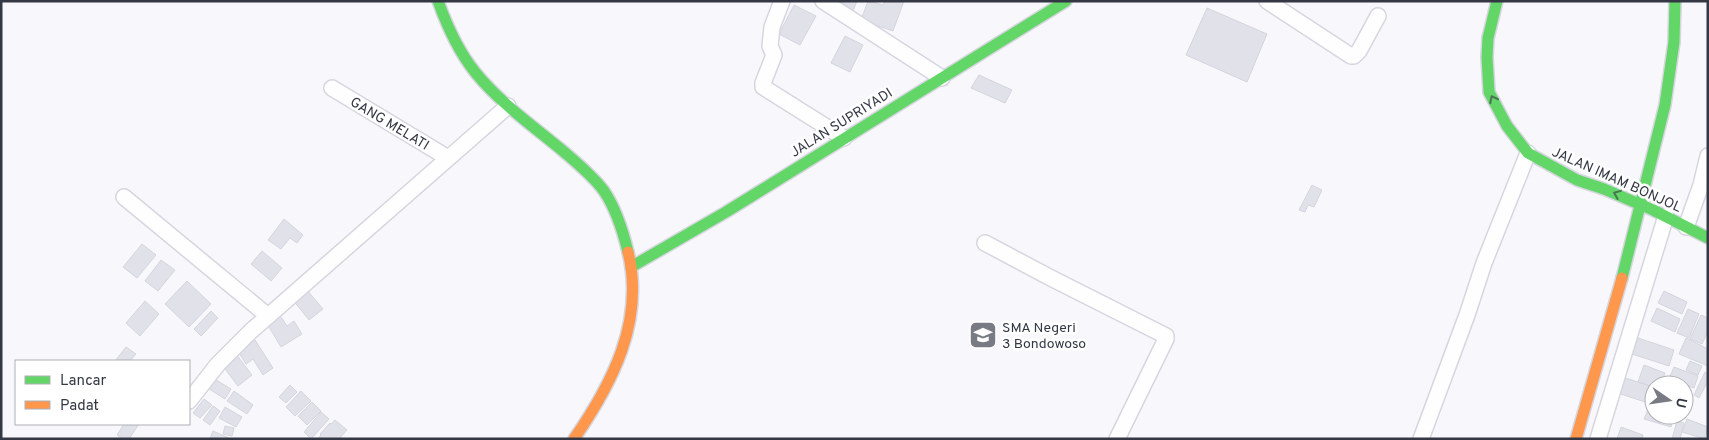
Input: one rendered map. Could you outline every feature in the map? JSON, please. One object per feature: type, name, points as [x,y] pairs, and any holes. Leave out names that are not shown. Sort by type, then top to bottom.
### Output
[{"type":"street","points":[[438,1],[446,25],[481,79],[508,106],[602,188],[615,211],[631,267],[632,300],[626,337],[615,371],[574,439]]},
{"type":"street","points":[[782,1],[772,27],[770,46],[774,55],[763,83],[764,88],[844,138]]},
{"type":"street","points":[[824,1],[942,78]]},
{"type":"street","name":"JALAN SUPRIYADI","points":[[631,267],[726,212],[893,106],[1066,1]]},
{"type":"street","points":[[1267,1],[1351,56],[1354,56],[1359,51],[1378,16]]},
{"type":"street","name":"JALAN IMAM BONJOL","points":[[1497,1],[1488,38],[1489,92],[1507,126],[1528,153],[1577,180],[1642,205],[1708,238]]},
{"type":"street","points":[[1576,439],[1642,205],[1664,110],[1674,46],[1676,1]]},
{"type":"street","name":"GANG MELATI","points":[[332,88],[448,158]]},
{"type":"street","points":[[190,400],[218,364],[268,316],[508,106]]},
{"type":"street","points":[[1421,439],[1467,315],[1484,263],[1528,153]]},
{"type":"street","points":[[1686,227],[1701,184],[1708,156]]},
{"type":"street","points":[[124,197],[268,316]]},
{"type":"street","points":[[1598,439],[1666,216]]},
{"type":"street","points":[[985,243],[1166,336],[1117,439]]},
{"type":"building","points":[[840,1],[857,1],[853,11]]},
{"type":"building","points":[[868,1],[883,5],[885,1],[904,1],[893,31],[861,20]]},
{"type":"building","points":[[794,5],[816,16],[800,45],[779,34]]},
{"type":"building","points":[[1207,8],[1267,34],[1247,82],[1186,55]]},
{"type":"building","points":[[845,36],[863,45],[850,72],[831,63]]},
{"type":"building","points":[[979,75],[1012,90],[1005,103],[971,88]]},
{"type":"building","points":[[1312,185],[1322,190],[1314,207],[1308,205],[1305,212],[1299,210]]},
{"type":"building","points":[[284,219],[303,235],[297,243],[290,238],[281,249],[268,240]]},
{"type":"building","points":[[142,244],[156,255],[137,278],[123,267]]},
{"type":"building","points":[[262,251],[282,268],[271,281],[251,264]]},
{"type":"building","points":[[161,260],[175,270],[158,291],[145,281]]},
{"type":"building","points":[[187,281],[211,304],[189,327],[165,304]]},
{"type":"building","points":[[306,289],[323,309],[309,320],[293,300]]},
{"type":"building","points":[[1664,291],[1687,302],[1682,314],[1658,303]]},
{"type":"building","points":[[145,301],[159,314],[140,336],[126,323]]},
{"type":"building","points":[[1657,308],[1680,319],[1675,332],[1651,321]]},
{"type":"building","points":[[1688,309],[1699,314],[1689,338],[1677,333]]},
{"type":"building","points":[[211,311],[218,318],[201,336],[194,329]]},
{"type":"building","points":[[279,314],[287,326],[294,321],[302,334],[281,347],[266,322]]},
{"type":"building","points":[[1701,315],[1708,318],[1708,331],[1702,344],[1690,339]]},
{"type":"building","points":[[1635,337],[1674,350],[1669,366],[1629,353]]},
{"type":"building","points":[[1686,338],[1708,349],[1708,366],[1679,354]]},
{"type":"building","points":[[255,340],[273,368],[263,375],[253,359],[246,364],[238,351]]},
{"type":"building","points":[[126,347],[136,354],[131,360],[116,360]]},
{"type":"building","points":[[236,354],[252,375],[238,386],[222,365]]},
{"type":"building","points":[[1690,361],[1702,366],[1698,375],[1686,370]]},
{"type":"building","points":[[1644,365],[1665,373],[1664,375],[1644,375],[1644,384],[1638,382]]},
{"type":"building","points":[[1674,367],[1698,376],[1694,388],[1694,375],[1671,375]]},
{"type":"building","points":[[1705,372],[1708,374],[1708,381],[1699,398],[1694,395]]},
{"type":"building","points":[[1619,376],[1644,384],[1644,402],[1615,392]]},
{"type":"building","points":[[213,378],[231,389],[225,399],[206,387]]},
{"type":"building","points":[[290,385],[297,392],[286,403],[279,397]]},
{"type":"building","points":[[234,391],[253,405],[247,414],[227,401]]},
{"type":"building","points":[[301,391],[311,401],[295,416],[286,407]]},
{"type":"building","points":[[204,399],[212,405],[200,418],[193,413]]},
{"type":"building","points":[[312,402],[321,411],[307,425],[298,416]]},
{"type":"building","points":[[213,406],[220,411],[210,425],[203,420]]},
{"type":"building","points":[[225,407],[242,417],[236,427],[219,418]]},
{"type":"building","points":[[321,412],[329,419],[311,439],[304,432]]},
{"type":"building","points":[[335,420],[347,430],[339,439],[318,439],[320,434]]},
{"type":"building","points":[[1694,422],[1708,427],[1705,439],[1682,432],[1685,425],[1694,425]]},
{"type":"building","points":[[123,425],[138,425],[129,439],[123,439],[117,435]]},
{"type":"building","points":[[1676,425],[1684,425],[1680,439],[1672,439]]},
{"type":"building","points":[[225,426],[234,428],[232,436],[223,434]]},
{"type":"building","points":[[1621,427],[1643,435],[1642,439],[1617,439]]},
{"type":"building","points":[[213,431],[229,438],[210,438]]},
{"type":"traffic: fast","points":[[438,1],[458,47],[475,72],[495,94],[579,165],[604,191],[619,220],[628,252]]},
{"type":"traffic: fast","points":[[631,267],[726,212],[1066,1]]},
{"type":"traffic: fast","points":[[1497,1],[1488,38],[1489,92],[1507,126],[1528,153],[1577,180],[1604,189],[1653,210],[1708,238]]},
{"type":"traffic: fast","points":[[1622,278],[1665,105],[1674,42],[1675,1]]},
{"type":"traffic: slow","points":[[574,439],[601,396],[622,351],[632,303],[632,278],[628,252]]},
{"type":"traffic: slow","points":[[1576,439],[1622,278]]},
{"type":"place","name":"SMA Negeri 3 Bondowoso","points":[[983,335]]}]
